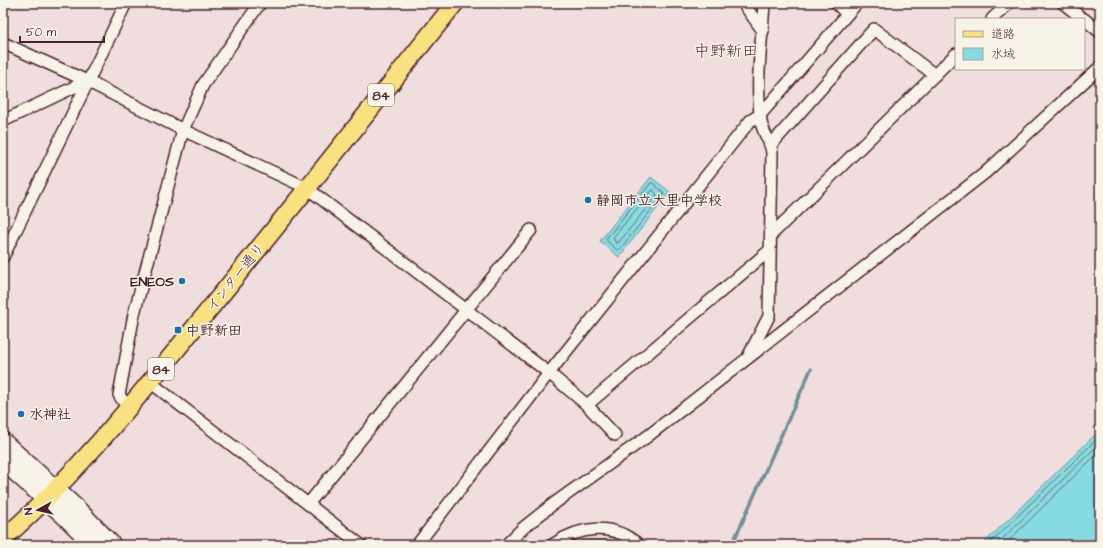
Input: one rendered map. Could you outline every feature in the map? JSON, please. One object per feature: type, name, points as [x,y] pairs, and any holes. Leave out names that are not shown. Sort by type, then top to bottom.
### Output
[{"type":"main road","name":"インター通り","points":[[3,539],[51,494],[150,382],[455,3]]},
{"type":"street","points":[[3,257],[126,3]]},
{"type":"street","points":[[128,408],[119,395],[134,314],[184,130],[204,85],[260,3]]},
{"type":"street","points":[[744,3],[763,30]]},
{"type":"street","points":[[747,358],[769,316],[772,145],[760,121],[761,114],[759,100],[764,3]]},
{"type":"street","points":[[836,3],[847,14]]},
{"type":"street","points":[[417,545],[549,372],[750,121],[761,114],[857,3]]},
{"type":"street","points":[[993,18],[1009,3]]},
{"type":"street","points":[[1063,3],[1083,18]]},
{"type":"street","points":[[1085,20],[1098,28]]},
{"type":"street","points":[[772,145],[874,29],[935,75]]},
{"type":"street","points":[[3,43],[88,81],[184,130],[307,188],[549,372],[588,405],[615,435]]},
{"type":"street","points":[[771,235],[955,55]]},
{"type":"street","points":[[506,545],[523,528],[552,504],[648,436],[985,173],[1100,67]]},
{"type":"street","points":[[3,121],[88,81]]},
{"type":"street","points":[[309,503],[468,310],[531,230]]},
{"type":"street","points":[[588,405],[770,250]]},
{"type":"street","points":[[150,382],[309,503],[361,545]]},
{"type":"street","points":[[3,441],[51,494],[93,545]]},
{"type":"street","points":[[3,462],[51,494],[113,545]]},
{"type":"street","points":[[552,545],[563,537],[583,530],[600,528],[618,531],[639,545]]},
{"type":"green space","points":[[583,540],[608,540],[617,545],[574,545]]},
{"type":"water","points":[[651,177],[670,192],[619,257],[600,241]]},
{"type":"water","points":[[1100,430],[1100,545],[982,545]]},
{"type":"waterway","points":[[732,545],[811,369]]},
{"type":"place","name":"静岡市立大里中学校","points":[[588,200]]},
{"type":"place","name":"ENEOS","points":[[182,281]]},
{"type":"place","name":"中野新田","points":[[178,330]]},
{"type":"place","name":"水神社","points":[[21,414]]},
{"type":"district","name":"中野新田","points":[[726,50]]}]
